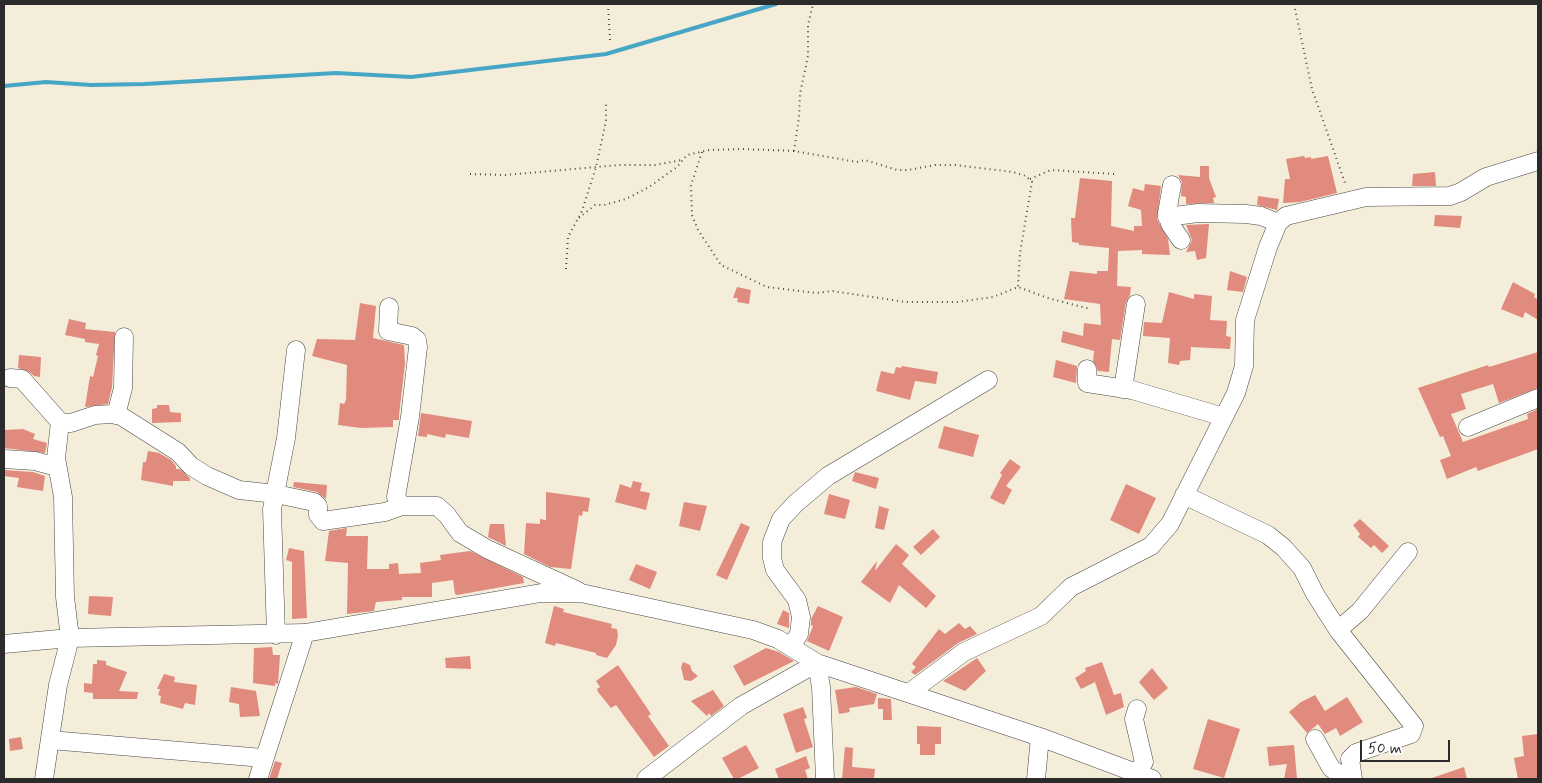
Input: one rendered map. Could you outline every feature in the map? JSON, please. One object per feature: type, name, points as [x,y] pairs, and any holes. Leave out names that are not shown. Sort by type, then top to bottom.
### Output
[{"type":"street","points":[[909,694],[964,652],[1041,616],[1071,587],[1150,546],[1170,524],[1236,392],[1244,366],[1245,320],[1268,247],[1278,223],[1293,214],[1366,197],[1450,196],[1461,192],[1486,177],[1538,161]]},
{"type":"street","points":[[1172,185],[1168,199],[1167,217],[1180,240]]},
{"type":"street","points":[[1167,217],[1198,213],[1246,214],[1261,216],[1278,223]]},
{"type":"street","points":[[1124,389],[1136,304]]},
{"type":"street","points":[[389,307],[388,331],[412,336],[417,340],[418,346],[410,417],[396,497],[402,506]]},
{"type":"street","points":[[116,415],[123,388],[124,337]]},
{"type":"street","points":[[276,635],[272,509],[276,494],[296,350]]},
{"type":"street","points":[[1087,369],[1087,383],[1124,389],[1224,417]]},
{"type":"street","points":[[10,378],[22,379],[60,422],[71,423],[95,415],[116,415],[158,438],[178,452],[191,466],[226,485],[239,490],[276,494],[287,498],[314,502],[318,506],[319,519],[326,522],[384,512],[402,506],[437,506],[447,515],[460,533],[487,549],[580,593]]},
{"type":"street","points":[[791,647],[799,634],[801,616],[797,600],[775,570],[772,558],[772,542],[781,519],[796,502],[828,476],[988,380]]},
{"type":"street","points":[[1468,427],[1538,398]]},
{"type":"street","points":[[44,779],[49,759],[58,685],[70,638],[65,597],[63,497],[57,467],[56,444],[60,422]]},
{"type":"street","points":[[4,459],[35,462],[57,467]]},
{"type":"street","points":[[1184,495],[1268,535],[1282,547],[1302,568],[1315,594],[1338,630],[1414,726],[1411,734],[1356,754],[1350,759],[1353,779]]},
{"type":"street","points":[[1338,630],[1360,611],[1408,552]]},
{"type":"street","points":[[4,644],[70,638],[305,633],[541,593],[580,593],[752,630],[791,647],[816,663],[1040,737],[1144,776],[1144,762],[1134,719],[1137,709]]},
{"type":"street","points":[[258,779],[263,758],[305,633]]},
{"type":"street","points":[[646,779],[740,706],[816,663]]},
{"type":"street","points":[[816,663],[821,687],[825,779]]},
{"type":"street","points":[[1036,779],[1040,737]]},
{"type":"street","points":[[1315,739],[1331,768],[1345,779]]},
{"type":"street","points":[[50,740],[263,758]]},
{"type":"path","points":[[608,4],[610,40]]},
{"type":"path","points":[[794,151],[800,94],[808,56],[808,25],[813,4]]},
{"type":"path","points":[[1294,4],[1312,89],[1345,181],[1348,200]]},
{"type":"path","points":[[566,269],[568,237],[579,218],[596,167],[606,121],[606,102]]},
{"type":"path","points":[[579,218],[595,205],[604,205],[626,199],[649,187],[678,167],[687,155],[702,152],[743,149],[794,151],[857,162],[865,160],[897,170],[935,165],[955,165],[1013,172],[1032,182],[1020,253],[1018,287]]},
{"type":"path","points":[[702,152],[691,184],[692,215],[698,230],[721,265],[767,287],[816,294],[832,291],[906,302],[957,302],[993,297],[1018,287],[1048,298],[1090,309]]},
{"type":"path","points":[[470,174],[504,175],[655,164],[682,160]]},
{"type":"path","points":[[1029,179],[1051,170],[1115,174]]},
{"type":"building","points":[[1304,156],[1305,158],[1311,157],[1311,159],[1328,156],[1337,193],[1300,202],[1283,203],[1285,179],[1290,179],[1286,159]]},
{"type":"building","points":[[1200,166],[1209,166],[1209,178],[1216,197],[1213,198],[1214,203],[1186,204],[1186,197],[1181,196],[1182,182],[1178,175],[1200,177]]},
{"type":"building","points":[[1435,172],[1436,186],[1412,186],[1413,174]]},
{"type":"building","points":[[1080,178],[1112,181],[1111,226],[1134,231],[1134,226],[1142,226],[1141,210],[1128,206],[1133,188],[1144,191],[1145,184],[1161,186],[1157,219],[1168,239],[1170,255],[1142,254],[1142,250],[1118,251],[1117,286],[1131,287],[1130,295],[1126,302],[1120,340],[1112,339],[1109,372],[1098,371],[1093,361],[1094,351],[1061,342],[1063,331],[1083,336],[1084,323],[1101,325],[1100,304],[1064,299],[1070,271],[1097,274],[1097,271],[1108,271],[1109,248],[1079,245],[1079,243],[1072,242],[1071,218],[1075,218]]},
{"type":"building","points":[[1258,196],[1279,199],[1277,210],[1257,205]]},
{"type":"building","points":[[1435,215],[1462,216],[1460,228],[1434,226]]},
{"type":"building","points":[[1209,224],[1206,258],[1197,260],[1195,251],[1186,252],[1192,240],[1186,225]]},
{"type":"building","points":[[1230,271],[1247,277],[1243,292],[1227,290]]},
{"type":"building","points":[[1513,282],[1535,294],[1534,297],[1538,300],[1538,320],[1525,312],[1523,318],[1501,309]]},
{"type":"building","points":[[737,287],[751,290],[749,304],[737,302],[738,298],[733,298]]},
{"type":"building","points":[[1169,292],[1194,299],[1194,294],[1212,296],[1210,320],[1227,321],[1226,336],[1231,337],[1230,349],[1191,347],[1190,360],[1180,361],[1179,365],[1168,363],[1170,338],[1143,336],[1144,322],[1162,323]]},
{"type":"building","points":[[360,303],[376,306],[373,338],[404,345],[405,364],[399,420],[393,420],[393,427],[361,428],[338,425],[340,403],[344,404],[346,400],[347,365],[312,356],[317,339],[355,340]]},
{"type":"building","points":[[69,319],[86,323],[85,329],[115,332],[112,387],[108,404],[85,407],[90,376],[93,377],[99,344],[85,342],[85,339],[65,335]]},
{"type":"building","points":[[1538,352],[1538,388],[1499,403],[1493,384],[1461,394],[1466,409],[1451,414],[1463,442],[1528,419],[1527,414],[1538,409],[1538,449],[1478,471],[1476,467],[1447,479],[1440,460],[1451,456],[1443,436],[1440,437],[1418,388],[1488,365],[1489,367]]},
{"type":"building","points":[[19,355],[41,357],[40,377],[18,368]]},
{"type":"building","points":[[1056,360],[1077,366],[1076,383],[1053,377]]},
{"type":"building","points":[[902,366],[938,372],[936,384],[915,381],[910,400],[876,391],[881,371],[894,374],[896,367],[901,368]]},
{"type":"building","points":[[157,405],[169,405],[170,412],[181,413],[181,422],[152,423],[152,409],[157,408]]},
{"type":"building","points":[[421,413],[472,421],[469,438],[446,434],[445,438],[427,434],[427,437],[418,436]]},
{"type":"building","points":[[944,426],[979,435],[973,457],[938,448]]},
{"type":"building","points":[[23,429],[35,434],[33,439],[47,443],[45,453],[4,448],[5,430]]},
{"type":"building","points":[[148,451],[159,453],[171,460],[176,469],[180,469],[190,478],[190,481],[173,481],[173,486],[141,480],[143,462],[146,462]]},
{"type":"building","points":[[1010,459],[1021,467],[1006,486],[1012,490],[1004,505],[990,498],[1002,475],[1000,473]]},
{"type":"building","points":[[4,470],[33,472],[45,476],[43,491],[17,487],[19,478],[4,476]]},
{"type":"building","points":[[855,472],[879,478],[876,489],[852,481]]},
{"type":"building","points":[[633,481],[642,483],[640,491],[650,493],[646,510],[615,502],[620,484],[631,488]]},
{"type":"building","points":[[294,482],[327,485],[326,499],[317,492],[293,487]]},
{"type":"building","points":[[1126,484],[1156,498],[1139,534],[1110,520]]},
{"type":"building","points":[[546,492],[590,498],[588,512],[583,511],[582,516],[579,515],[571,569],[550,567],[524,554],[526,523],[540,524],[540,519],[546,520]]},
{"type":"building","points":[[829,494],[850,500],[845,519],[824,514]]},
{"type":"building","points":[[684,502],[707,506],[700,531],[679,526]]},
{"type":"building","points":[[879,506],[889,509],[884,530],[875,528]]},
{"type":"building","points":[[1360,519],[1389,546],[1382,553],[1374,545],[1371,548],[1358,537],[1360,534],[1353,525]]},
{"type":"building","points":[[741,523],[750,527],[727,580],[716,575]]},
{"type":"building","points":[[490,524],[504,524],[506,546],[488,537]]},
{"type":"building","points":[[347,528],[346,536],[368,536],[367,569],[389,569],[389,564],[398,563],[399,574],[421,573],[420,563],[441,560],[440,555],[470,551],[523,577],[524,583],[457,595],[455,594],[453,580],[432,583],[432,597],[402,597],[402,600],[376,602],[374,611],[347,614],[348,563],[325,561],[329,531]]},
{"type":"building","points":[[933,529],[940,537],[921,555],[913,547]]},
{"type":"building","points":[[896,544],[909,555],[902,564],[936,596],[926,608],[899,585],[890,603],[861,582],[877,561],[875,571]]},
{"type":"building","points":[[289,548],[304,551],[307,618],[292,619],[292,562],[286,560]]},
{"type":"building","points":[[636,564],[657,572],[650,589],[629,580]]},
{"type":"building","points":[[89,596],[113,597],[111,616],[88,614]]},
{"type":"building","points":[[554,606],[564,609],[563,612],[612,624],[611,628],[617,629],[618,636],[616,645],[607,658],[596,655],[596,653],[556,643],[555,646],[545,643]]},
{"type":"building","points":[[818,606],[843,617],[829,651],[807,641],[813,626],[811,625],[811,619]]},
{"type":"building","points":[[783,610],[789,613],[789,628],[777,624]]},
{"type":"building","points":[[959,623],[965,629],[970,626],[977,634],[958,643],[915,675],[911,672],[916,667],[912,664],[939,629],[945,634]]},
{"type":"building","points":[[272,647],[273,655],[280,655],[278,684],[275,683],[275,686],[253,683],[254,648]]},
{"type":"building","points":[[766,648],[779,652],[794,661],[744,686],[733,666]]},
{"type":"building","points":[[470,656],[471,669],[446,668],[445,658]]},
{"type":"building","points":[[977,658],[986,671],[965,691],[943,681]]},
{"type":"building","points":[[97,660],[106,661],[106,665],[127,672],[119,691],[138,692],[137,699],[93,699],[93,693],[84,692],[84,683],[92,684],[93,664],[97,664]]},
{"type":"building","points":[[683,662],[690,665],[692,671],[698,676],[691,681],[684,680],[681,667]]},
{"type":"building","points":[[1102,662],[1114,695],[1121,693],[1124,707],[1106,715],[1095,682],[1081,689],[1075,678],[1086,671],[1085,668]]},
{"type":"building","points":[[618,665],[651,714],[648,716],[669,746],[654,757],[616,705],[611,708],[598,692],[597,689],[600,687],[596,681]]},
{"type":"building","points":[[1152,668],[1168,688],[1154,700],[1139,682]]},
{"type":"building","points":[[164,674],[175,677],[174,682],[197,685],[195,705],[185,703],[183,709],[160,703],[161,696],[158,695],[160,689],[157,689]]},
{"type":"building","points":[[231,687],[256,691],[260,716],[240,717],[239,704],[229,702]]},
{"type":"building","points":[[856,687],[877,694],[874,704],[849,708],[850,712],[839,714],[835,690]]},
{"type":"building","points":[[713,690],[724,706],[711,716],[709,713],[707,716],[691,701]]},
{"type":"building","points":[[1315,695],[1325,711],[1347,697],[1363,722],[1340,736],[1336,728],[1325,734],[1318,724],[1307,733],[1289,712],[1301,702]]},
{"type":"building","points":[[878,698],[891,699],[892,720],[883,720],[883,709],[878,709]]},
{"type":"building","points":[[803,707],[807,718],[804,719],[813,747],[796,753],[783,714]]},
{"type":"building","points":[[1208,719],[1240,729],[1224,778],[1193,769]]},
{"type":"building","points":[[917,726],[941,727],[941,744],[935,744],[935,755],[920,755],[920,744],[917,744]]},
{"type":"building","points":[[1538,734],[1538,779],[1518,779],[1514,758],[1524,756],[1522,736]]},
{"type":"building","points":[[21,737],[23,749],[10,751],[9,739]]},
{"type":"building","points":[[746,745],[759,768],[738,779],[734,779],[722,758]]},
{"type":"building","points":[[1294,745],[1297,779],[1284,779],[1287,764],[1269,766],[1267,747]]},
{"type":"building","points":[[845,747],[853,748],[852,767],[875,769],[874,779],[842,779]]},
{"type":"building","points":[[806,756],[810,768],[805,770],[808,779],[779,779],[775,769]]},
{"type":"building","points":[[275,761],[282,763],[277,779],[269,779]]},
{"type":"building","points":[[1464,767],[1467,779],[1432,779],[1432,778]]},
{"type":"waterway","points":[[4,86],[46,82],[91,85],[145,84],[336,73],[411,77],[606,54],[776,4]]}]
